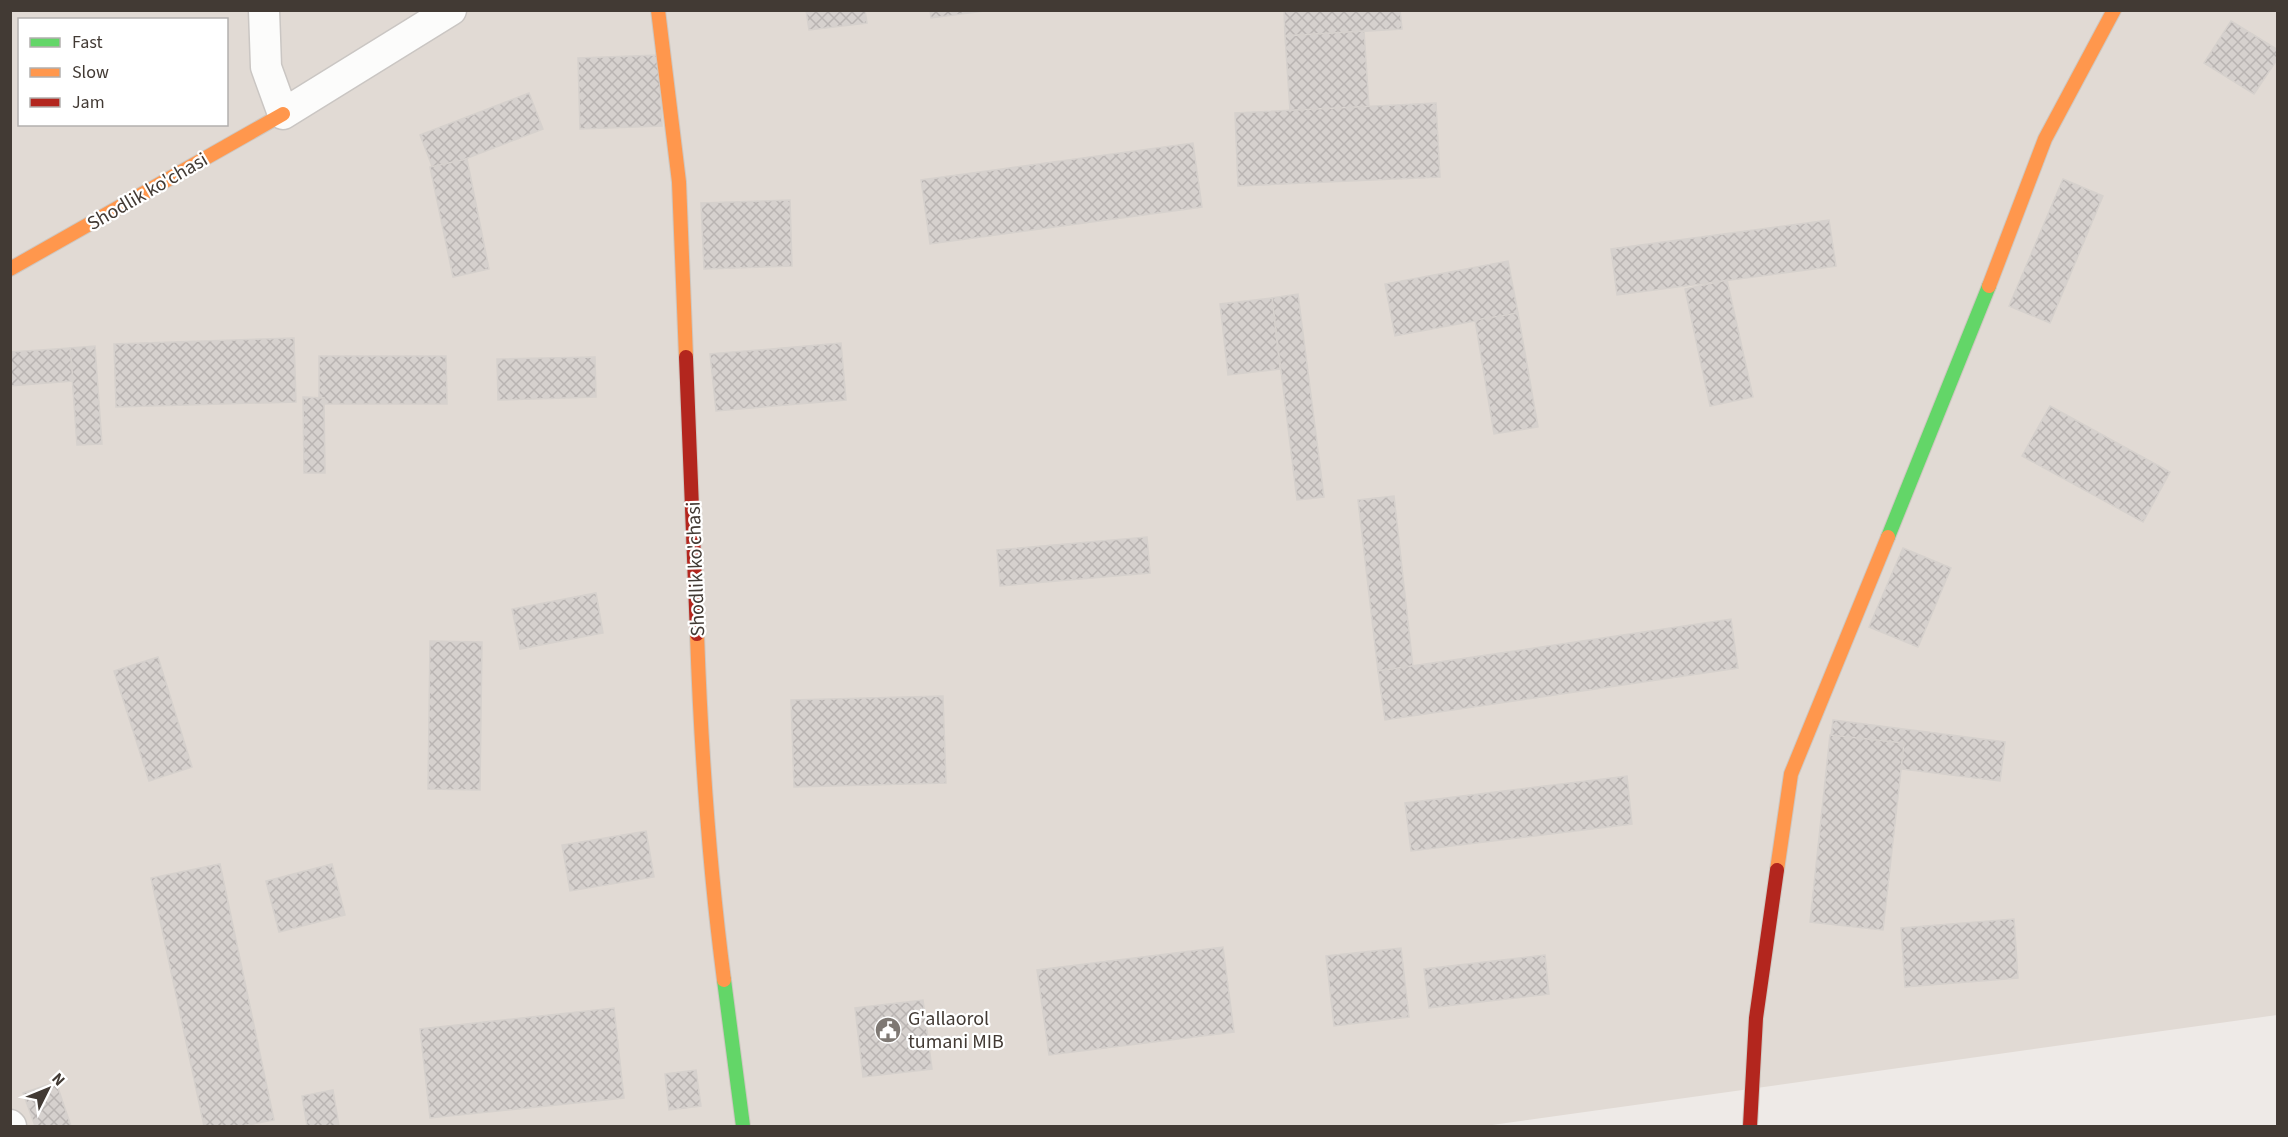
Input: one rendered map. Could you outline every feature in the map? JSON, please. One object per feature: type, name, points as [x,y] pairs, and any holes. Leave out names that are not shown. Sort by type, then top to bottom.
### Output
[{"type":"street","points":[[264,10],[266,67],[283,114]]},
{"type":"street","name":"Shodlik ko'chasi","points":[[10,269],[283,114],[451,10]]},
{"type":"street","name":"Shodlik ko'chasi","points":[[658,10],[679,182],[700,717],[717,924],[743,1126]]},
{"type":"street","points":[[1750,1126],[1756,1018],[1791,774],[1962,357],[2045,139],[2114,10]]},
{"type":"shaded area","points":[[10,11],[2277,11],[2277,1015],[1485,1126],[11,1126]]},
{"type":"building","points":[[806,10],[865,10],[867,23],[809,30]]},
{"type":"building","points":[[930,10],[992,10],[931,18]]},
{"type":"building","points":[[1284,10],[1400,10],[1402,29],[1285,36]]},
{"type":"building","points":[[2231,21],[2278,50],[2278,58],[2254,94],[2204,63]]},
{"type":"building","points":[[1364,31],[1369,107],[1290,111],[1285,36]]},
{"type":"building","points":[[659,55],[662,126],[580,129],[578,58]]},
{"type":"building","points":[[529,93],[543,129],[434,171],[420,135]]},
{"type":"building","points":[[1436,103],[1440,177],[1238,186],[1235,113]]},
{"type":"building","points":[[1193,143],[1202,207],[930,244],[921,180]]},
{"type":"building","points":[[467,159],[489,269],[453,277],[430,167]]},
{"type":"building","points":[[2063,179],[2103,196],[2050,323],[2009,306]]},
{"type":"building","points":[[790,200],[792,266],[704,269],[701,203]]},
{"type":"building","points":[[1829,220],[1836,266],[1617,295],[1611,249]]},
{"type":"building","points":[[1508,261],[1518,313],[1395,336],[1385,284]]},
{"type":"building","points":[[1727,280],[1753,397],[1710,406],[1685,289]]},
{"type":"building","points":[[1298,294],[1324,497],[1297,500],[1272,298]]},
{"type":"building","points":[[1272,298],[1280,369],[1228,375],[1220,304]]},
{"type":"building","points":[[1518,313],[1538,427],[1494,434],[1475,320]]},
{"type":"building","points":[[294,338],[296,402],[116,407],[114,344]]},
{"type":"building","points":[[841,343],[846,400],[716,411],[710,354]]},
{"type":"building","points":[[95,346],[102,444],[77,445],[70,348]]},
{"type":"building","points":[[70,348],[73,381],[10,386],[10,352]]},
{"type":"building","points":[[319,356],[446,356],[447,404],[319,404]]},
{"type":"building","points":[[595,357],[596,397],[498,400],[497,359]]},
{"type":"building","points":[[303,397],[324,398],[325,473],[304,473]]},
{"type":"building","points":[[2050,406],[2170,472],[2143,522],[2022,456]]},
{"type":"building","points":[[1394,496],[1413,667],[1378,671],[1358,500]]},
{"type":"building","points":[[1147,537],[1150,573],[1000,586],[997,550]]},
{"type":"building","points":[[1903,548],[1951,568],[1918,647],[1869,627]]},
{"type":"building","points":[[596,593],[603,633],[520,649],[512,609]]},
{"type":"building","points":[[1731,619],[1738,668],[1385,720],[1378,671]]},
{"type":"building","points":[[430,641],[482,642],[480,790],[428,789]]},
{"type":"building","points":[[158,657],[192,767],[149,781],[114,671]]},
{"type":"building","points":[[943,696],[946,783],[794,787],[791,700]]},
{"type":"building","points":[[1833,720],[2005,742],[2000,781],[1828,760]]},
{"type":"building","points":[[1830,735],[1904,743],[1883,930],[1810,922]]},
{"type":"building","points":[[1627,776],[1632,824],[1411,851],[1405,803]]},
{"type":"building","points":[[646,831],[654,877],[570,891],[562,845]]},
{"type":"building","points":[[220,864],[274,1120],[242,1126],[204,1126],[151,878]]},
{"type":"building","points":[[332,864],[345,915],[279,932],[266,881]]},
{"type":"building","points":[[2014,919],[2018,978],[1905,987],[1901,928]]},
{"type":"building","points":[[1223,947],[1234,1032],[1049,1055],[1037,970]]},
{"type":"building","points":[[1401,948],[1409,1017],[1334,1026],[1326,956]]},
{"type":"building","points":[[1545,955],[1549,994],[1429,1008],[1424,969]]},
{"type":"building","points":[[923,1000],[932,1069],[863,1077],[855,1008]]},
{"type":"building","points":[[614,1008],[624,1098],[430,1118],[420,1029]]},
{"type":"building","points":[[696,1070],[701,1106],[669,1110],[665,1074]]},
{"type":"building","points":[[56,1082],[71,1126],[35,1126],[23,1093]]},
{"type":"building","points":[[333,1090],[339,1126],[307,1126],[302,1096]]},
{"type":"traffic: fast","points":[[1888,537],[1989,286]]},
{"type":"traffic: fast","points":[[724,980],[743,1126]]},
{"type":"traffic: slow","points":[[658,10],[679,182],[686,357]]},
{"type":"traffic: slow","points":[[1989,286],[2045,139],[2114,10]]},
{"type":"traffic: slow","points":[[10,269],[283,114]]},
{"type":"traffic: slow","points":[[1777,870],[1791,774],[1888,537]]},
{"type":"traffic: slow","points":[[697,634],[706,807],[724,980]]},
{"type":"traffic: jam","points":[[686,357],[697,634]]},
{"type":"traffic: jam","points":[[1750,1126],[1756,1018],[1777,870]]},
{"type":"place","name":"G'allaorol tumani MIB","points":[[888,1030]]}]
